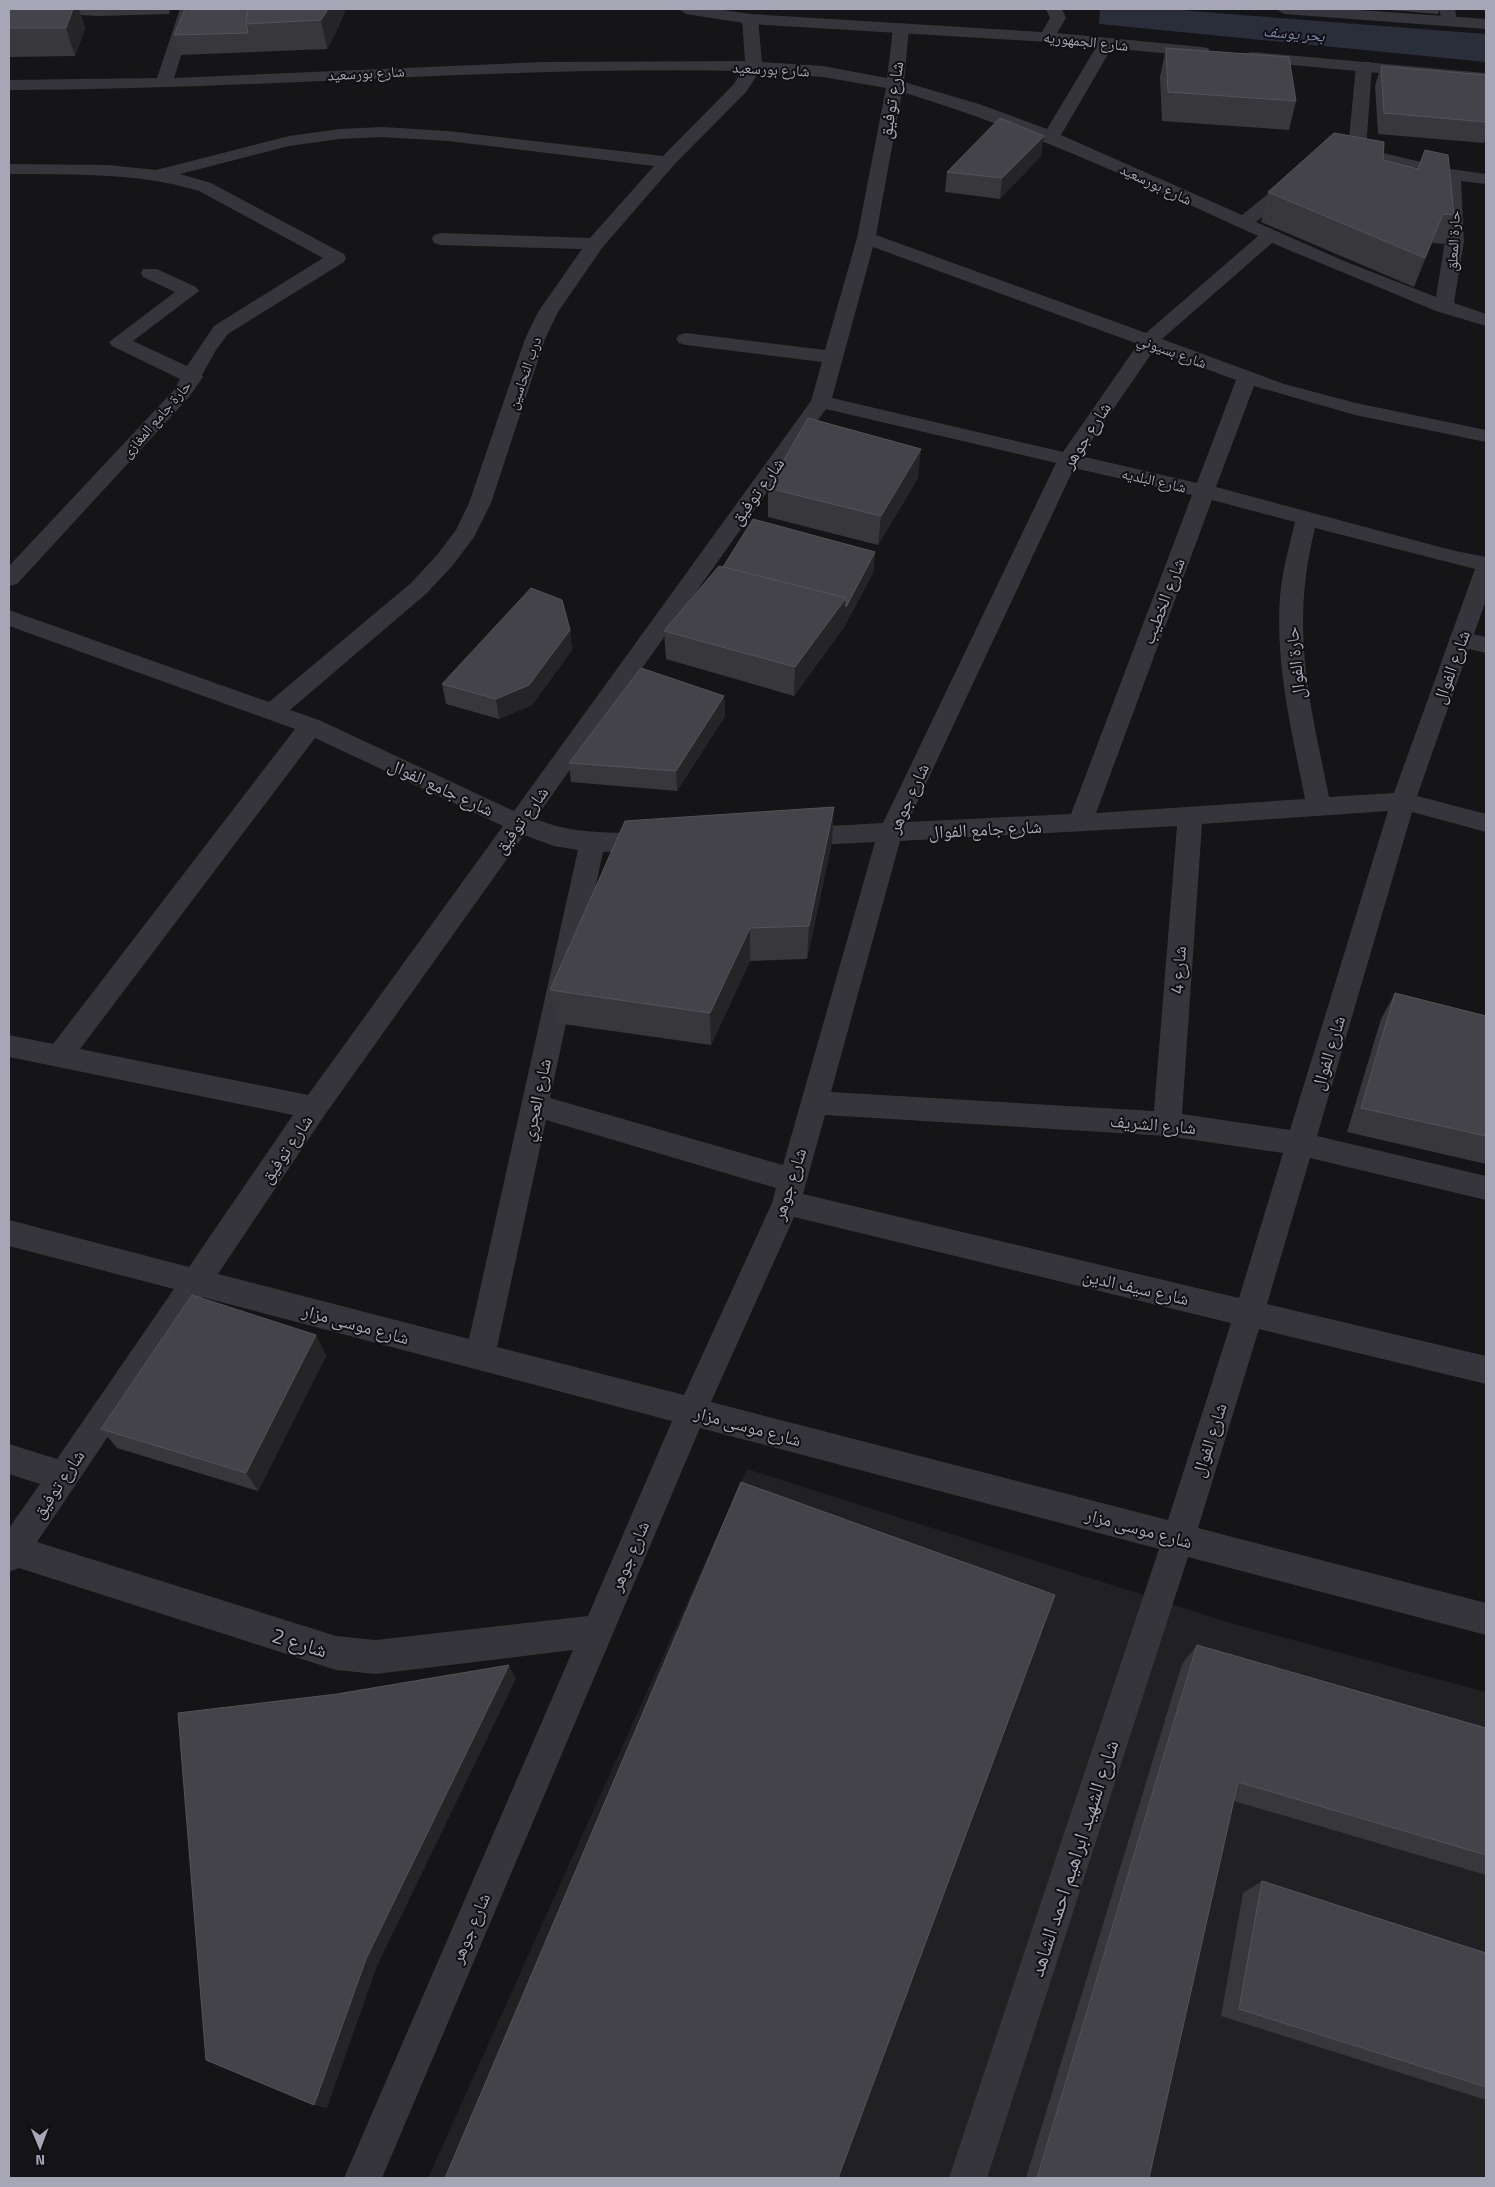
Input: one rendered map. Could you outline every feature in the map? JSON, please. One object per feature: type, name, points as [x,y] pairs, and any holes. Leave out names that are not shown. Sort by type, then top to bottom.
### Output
[{"type":"street","points":[[164,83],[188,9]]},
{"type":"street","name":"شارع الجمهوريه","points":[[686,9],[901,28],[1047,37],[1215,53]]},
{"type":"street","points":[[1047,37],[1058,18],[1054,9]]},
{"type":"street","points":[[1284,9],[1448,15],[1486,24]]},
{"type":"street","points":[[751,14],[754,66]]},
{"type":"street","name":"شارع توفيق","points":[[11,1553],[314,1108],[821,402],[866,238],[895,85],[901,28]]},
{"type":"street","points":[[1052,136],[1106,44]]},
{"type":"street","points":[[1235,55],[1486,78]]},
{"type":"street","name":"شارع بورسعيد","points":[[9,84],[164,83],[543,67],[754,66],[828,72],[895,85],[991,114],[1052,136],[1242,224],[1378,283],[1486,320]]},
{"type":"street","name":"درب النحاسين","points":[[272,712],[419,588],[446,560],[466,532],[480,503],[535,339],[564,286],[595,244],[667,162],[740,88],[754,66]]},
{"type":"street","points":[[1357,152],[1364,66]]},
{"type":"street","points":[[9,169],[126,171],[159,174],[289,141],[340,134],[382,132],[448,136],[667,162]]},
{"type":"street","points":[[1329,159],[1357,152],[1451,174],[1486,179]]},
{"type":"street","points":[[1242,224],[1307,171]]},
{"type":"street","name":"حارة جامع المغازى","points":[[9,579],[182,393],[193,377],[207,348],[222,330],[337,258],[205,187],[159,174]]},
{"type":"street","name":"حارة المعلق","points":[[1444,307],[1452,273],[1456,239],[1456,206],[1451,174]]},
{"type":"street","name":"شارع جوهر","points":[[363,2178],[597,1630],[789,1192],[890,834],[1068,460],[1149,343],[1269,236]]},
{"type":"street","name":"شارع بسيوني","points":[[866,238],[1149,343],[1315,400],[1486,436]]},
{"type":"street","points":[[441,239],[595,244]]},
{"type":"street","points":[[150,273],[189,291],[119,342],[193,377]]},
{"type":"street","points":[[686,339],[833,357]]},
{"type":"street","name":"شارع الخطيب","points":[[1080,823],[1247,378]]},
{"type":"street","name":"شارع البلديه","points":[[821,402],[1204,491],[1451,557],[1486,564]]},
{"type":"street","name":"حارة الفوال","points":[[1307,518],[1296,557],[1291,598],[1290,641],[1295,686],[1320,807]]},
{"type":"street","name":"شارع الفوال","points":[[1178,1539],[1301,1144],[1403,801],[1486,569]]},
{"type":"street","name":"شارع جامع الفوال","points":[[9,618],[310,726],[518,823],[554,837],[592,843],[672,840]]},
{"type":"street","points":[[1460,639],[1486,645]]},
{"type":"street","points":[[59,1056],[310,726]]},
{"type":"street","name":"شارع جامع الفوال","points":[[771,837],[890,834],[1403,801],[1486,823]]},
{"type":"street","name":"شارع 4","points":[[1167,1124],[1190,816]]},
{"type":"street","name":"شارع العجري","points":[[480,1357],[592,843]]},
{"type":"street","points":[[9,1046],[314,1108]]},
{"type":"street","name":"شارع الشريف","points":[[814,1103],[1167,1124],[1301,1144],[1486,1188]]},
{"type":"street","name":"شارع سيف الدين","points":[[534,1105],[789,1192],[1249,1314],[1486,1370]]},
{"type":"street","name":"شارع موسى مزار","points":[[9,1233],[1486,1619]]},
{"type":"street","points":[[9,1459],[64,1476]]},
{"type":"street","name":"شارع الشهيد ابراهيم احمد الشاهد","points":[[968,2178],[1178,1539]]},
{"type":"street","name":"شارع 2","points":[[11,1553],[317,1648],[356,1656],[376,1657],[597,1630]]},
{"type":"shaded area","points":[[747,1469],[1234,1624],[1486,1692],[1486,2178],[428,2178]]},
{"type":"water","name":"بحر يوسف","points":[[1100,9],[1166,9],[1486,34],[1486,62],[1099,24]]},
{"type":"building","points":[[9,9],[73,9],[66,28],[9,28]]},
{"type":"building","points":[[185,9],[248,9],[246,24],[248,33],[174,35]]},
{"type":"building","points":[[248,9],[328,9],[321,20],[246,24]]},
{"type":"building","points":[[1166,48],[1289,57],[1296,101],[1168,92]]},
{"type":"building","points":[[1381,66],[1486,75],[1486,122],[1384,113]]},
{"type":"building","points":[[1000,118],[1044,136],[1002,178],[947,172]]},
{"type":"building","points":[[1334,133],[1384,142],[1383,160],[1418,169],[1425,150],[1448,155],[1454,215],[1443,214],[1425,258],[1268,192]]},
{"type":"building","points":[[808,418],[921,449],[881,516],[768,488]]},
{"type":"building","points":[[753,519],[875,552],[846,607],[846,598],[723,567]]},
{"type":"building","points":[[719,566],[846,598],[795,667],[664,631]]},
{"type":"building","points":[[531,588],[562,600],[570,630],[529,685],[496,699],[442,684]]},
{"type":"building","points":[[641,668],[724,696],[676,771],[569,763]]},
{"type":"building","points":[[834,807],[809,926],[750,928],[710,1013],[550,990],[625,821]]},
{"type":"building","points":[[1395,993],[1486,1016],[1486,1136],[1361,1108]]},
{"type":"building","points":[[192,1295],[316,1335],[246,1473],[101,1429]]},
{"type":"building","points":[[741,1482],[1055,1595],[838,2178],[445,2178]]},
{"type":"building","points":[[1197,1645],[1486,1728],[1486,1855],[1238,1782],[1149,2178],[1037,2178]]},
{"type":"building","points":[[509,1665],[366,1959],[314,2105],[206,2060],[178,1713],[337,1694]]},
{"type":"building","points":[[1262,1881],[1486,1953],[1486,2087],[1239,2009]]}]
